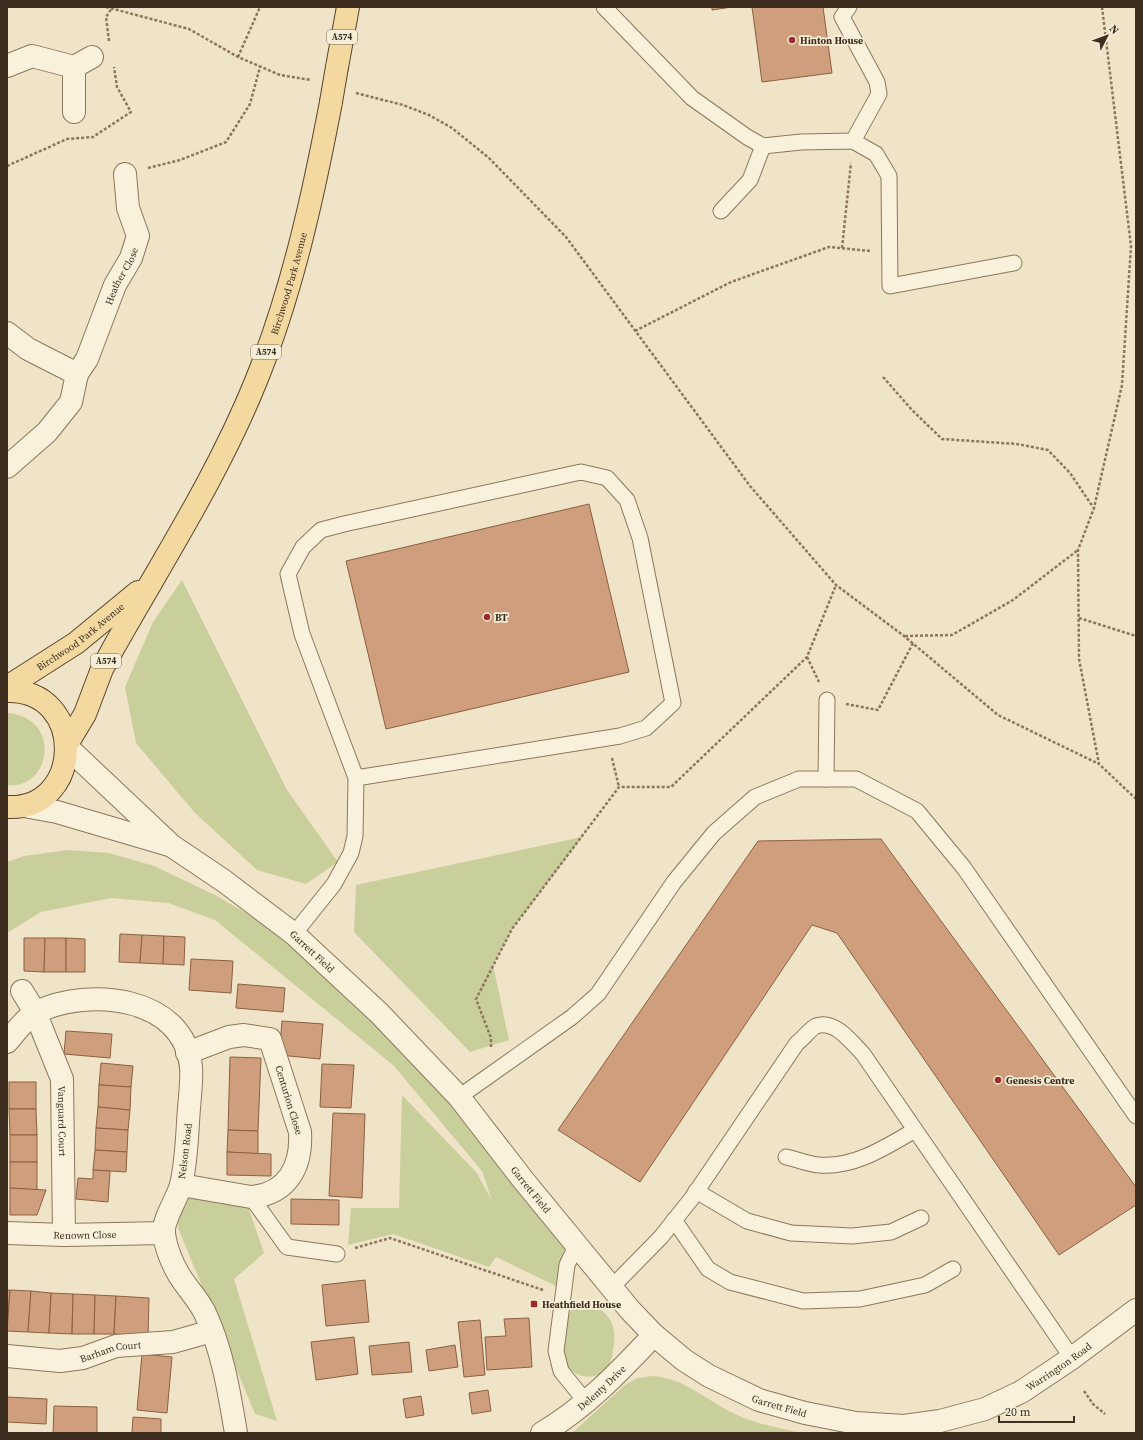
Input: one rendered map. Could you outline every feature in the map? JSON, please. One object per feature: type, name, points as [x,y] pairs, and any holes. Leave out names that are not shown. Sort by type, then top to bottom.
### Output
[{"type":"main road","name":"Birchwood Park Avenue","points":[[67,745],[85,714],[102,669],[150,581],[204,491],[256,382],[286,297],[316,182],[348,7]]},
{"type":"main road","name":"Birchwood Park Avenue","points":[[7,687],[29,675],[91,632],[150,581]]},
{"type":"main road","name":"A574","points":[[7,691],[16,691],[31,695],[45,703],[56,715],[64,730],[67,745],[66,764],[58,780],[46,794],[13,807]]},
{"type":"street","points":[[7,66],[32,56],[83,62],[74,112]]},
{"type":"street","name":"Heather Close","points":[[7,467],[47,432],[71,402],[77,374],[87,359],[114,285],[131,258],[138,236],[128,208],[125,174]]},
{"type":"street","points":[[7,333],[28,349],[77,374]]},
{"type":"street","name":"Garrett Field","points":[[67,745],[172,846],[224,881],[294,934],[378,1013],[459,1097],[576,1246],[611,1288],[654,1335],[684,1360],[709,1376],[759,1400],[805,1413],[856,1423],[941,1427]]},
{"type":"street","name":"Garrett Field","points":[[13,807],[64,814],[172,846]]},
{"type":"street","points":[[7,1042],[35,1012],[22,991]]},
{"type":"street","name":"Nelson Road","points":[[35,1012],[60,1003],[79,999],[122,1001],[139,1005],[165,1020],[182,1041],[191,1067],[185,1165],[164,1233]]},
{"type":"street","name":"Vanguard Court","points":[[35,1012],[62,1079],[64,1235]]},
{"type":"street","name":"Centurion Close","points":[[180,1185],[251,1197],[263,1196],[275,1189],[294,1173],[301,1148],[300,1132],[270,1039],[244,1035],[229,1037],[187,1053]]},
{"type":"street","name":"Renown Close","points":[[7,1233],[64,1235],[164,1233]]},
{"type":"street","points":[[164,1233],[173,1265],[193,1293],[204,1312],[212,1331],[228,1380],[236,1433]]},
{"type":"street","name":"Warrington Road","points":[[941,1427],[985,1409],[1020,1392],[1072,1358],[1136,1310]]},
{"type":"street","name":"Barham Court","points":[[7,1356],[60,1361],[83,1358],[116,1346],[174,1342],[212,1331]]},
{"type":"street","name":"Delenty Drive","points":[[542,1433],[566,1419],[586,1402],[654,1335]]},
{"type":"lane","points":[[604,7],[692,98],[747,137],[763,146],[801,142],[853,141],[876,154],[889,176],[890,286],[1014,263]]},
{"type":"lane","points":[[849,7],[842,17],[877,82],[879,94],[853,141]]},
{"type":"lane","points":[[721,210],[750,180],[763,146]]},
{"type":"lane","points":[[294,934],[334,884],[351,853],[356,836],[356,778],[302,634],[288,574],[303,547],[321,530],[344,524],[581,472],[607,478],[627,500],[640,538],[673,703],[646,728],[608,738],[356,778]]},
{"type":"lane","points":[[826,779],[827,700]]},
{"type":"lane","points":[[459,1097],[572,1017],[598,994],[674,882],[714,833],[755,797],[799,779],[856,779],[917,811],[964,868],[1136,1116]]},
{"type":"lane","points":[[611,1288],[661,1237],[674,1220],[696,1191],[797,1043],[816,1026],[829,1025],[845,1035],[863,1054],[1072,1358]]},
{"type":"lane","points":[[786,1156],[819,1165],[850,1162],[878,1152],[915,1130]]},
{"type":"lane","points":[[696,1191],[747,1221],[791,1233],[852,1236],[891,1232],[921,1218]]},
{"type":"lane","points":[[251,1197],[287,1247],[337,1254]]},
{"type":"lane","points":[[674,1220],[708,1269],[730,1282],[803,1301],[860,1299],[925,1285],[953,1269]]},
{"type":"lane","points":[[576,1246],[567,1265],[556,1351],[560,1371],[586,1402]]},
{"type":"path","points":[[106,7],[189,29],[238,57],[260,67],[280,75],[316,82]]},
{"type":"path","points":[[238,57],[260,7]]},
{"type":"path","points":[[1098,764],[1080,659],[1078,550],[1094,508],[1122,385],[1131,246],[1102,7]]},
{"type":"path","points":[[125,174],[180,160],[226,142],[250,104],[260,67]]},
{"type":"path","points":[[351,91],[403,105],[429,115],[452,128],[490,158],[566,237],[750,486],[836,585],[913,643],[998,715],[1098,764],[1136,799]]},
{"type":"path","points":[[842,248],[853,141]]},
{"type":"path","points":[[635,330],[731,282],[829,247],[890,252]]},
{"type":"path","points":[[884,377],[912,410],[942,439],[1017,444],[1048,450],[1070,473],[1094,508]]},
{"type":"path","points":[[904,636],[952,635],[1013,600],[1078,550]]},
{"type":"path","points":[[620,787],[671,787],[807,657],[836,585]]},
{"type":"path","points":[[1079,618],[1136,636]]},
{"type":"path","points":[[807,657],[827,700],[878,710],[913,643]]},
{"type":"path","points":[[608,738],[620,787]]},
{"type":"path","points":[[491,1047],[491,1038],[476,999],[512,929],[620,787]]},
{"type":"path","points":[[337,1254],[390,1238],[543,1290]]},
{"type":"path","points":[[1084,1391],[1093,1404],[1105,1414]]},
{"type":"green space","points":[[182,580],[287,790],[338,862],[306,884],[257,870],[195,813],[136,743],[125,687],[153,622]]},
{"type":"green space","points":[[7,713],[25,718],[37,727],[43,740],[44,753],[41,766],[33,777],[22,784],[7,785]]},
{"type":"green space","points":[[582,837],[512,929],[493,965],[509,1040],[470,1052],[354,932],[356,885]]},
{"type":"green space","points":[[68,850],[109,853],[154,866],[217,896],[290,939],[456,1101],[565,1244],[556,1286],[496,1257],[489,1267],[393,1234],[348,1245],[351,1208],[399,1208],[402,1095],[477,1173],[492,1201],[482,1171],[393,1065],[215,920],[168,903],[111,898],[41,912],[7,933],[7,862],[24,856]]},
{"type":"green space","points":[[245,1198],[264,1253],[234,1279],[277,1421],[255,1414],[178,1228],[179,1199]]},
{"type":"green space","points":[[578,1302],[593,1305],[598,1308],[606,1314],[613,1327],[614,1344],[612,1356],[605,1370],[595,1376],[589,1377],[577,1374],[572,1371],[564,1358],[563,1344],[567,1320],[574,1305]]},
{"type":"green space","points":[[653,1376],[676,1381],[735,1414],[768,1425],[801,1433],[572,1433],[626,1384],[638,1378]]},
{"type":"building","points":[[712,7],[732,7],[712,10]]},
{"type":"building","name":"Hinton House","points":[[752,7],[823,7],[832,73],[762,82]]},
{"type":"building","name":"BT","points":[[589,504],[629,672],[386,729],[346,561]]},
{"type":"building","name":"Genesis Centre","points":[[881,839],[1136,1187],[1136,1205],[1059,1255],[837,933],[812,925],[640,1182],[558,1130],[758,841]]},
{"type":"building","points":[[120,934],[142,935],[140,963],[119,962]]},
{"type":"building","points":[[142,935],[164,936],[163,964],[140,963]]},
{"type":"building","points":[[164,936],[185,937],[184,965],[163,964]]},
{"type":"building","points":[[24,938],[45,938],[44,972],[24,971]]},
{"type":"building","points":[[45,938],[66,938],[66,972],[44,972]]},
{"type":"building","points":[[66,938],[85,939],[85,972],[66,972]]},
{"type":"building","points":[[191,959],[233,961],[231,993],[189,990]]},
{"type":"building","points":[[238,984],[285,988],[283,1012],[236,1008]]},
{"type":"building","points":[[282,1021],[323,1024],[320,1059],[279,1055]]},
{"type":"building","points":[[66,1031],[112,1034],[110,1058],[64,1054]]},
{"type":"building","points":[[230,1057],[261,1058],[258,1131],[228,1130]]},
{"type":"building","points":[[101,1063],[133,1066],[131,1087],[99,1085]]},
{"type":"building","points":[[322,1064],[354,1065],[351,1108],[320,1107]]},
{"type":"building","points":[[9,1082],[36,1082],[36,1109],[9,1109]]},
{"type":"building","points":[[99,1085],[131,1087],[130,1110],[98,1107]]},
{"type":"building","points":[[98,1107],[130,1110],[128,1130],[96,1128]]},
{"type":"building","points":[[9,1109],[36,1109],[37,1135],[10,1135]]},
{"type":"building","points":[[333,1113],[365,1114],[362,1198],[329,1196]]},
{"type":"building","points":[[96,1128],[128,1130],[127,1152],[95,1150]]},
{"type":"building","points":[[228,1130],[258,1131],[258,1154],[227,1152]]},
{"type":"building","points":[[10,1135],[37,1135],[37,1162],[10,1162]]},
{"type":"building","points":[[95,1150],[127,1152],[126,1172],[93,1170]]},
{"type":"building","points":[[227,1152],[271,1154],[271,1176],[227,1175]]},
{"type":"building","points":[[10,1162],[37,1162],[37,1190],[10,1188]]},
{"type":"building","points":[[93,1170],[110,1171],[108,1202],[76,1199],[78,1178],[93,1179]]},
{"type":"building","points":[[10,1188],[46,1190],[37,1215],[10,1215]]},
{"type":"building","points":[[291,1199],[339,1200],[339,1225],[291,1224]]},
{"type":"building","points":[[365,1280],[369,1322],[326,1326],[322,1285]]},
{"type":"building","points":[[7,1290],[10,1290],[7,1331]]},
{"type":"building","points":[[10,1290],[31,1291],[28,1332],[7,1331]]},
{"type":"building","points":[[31,1291],[51,1293],[49,1333],[28,1332]]},
{"type":"building","points":[[51,1293],[73,1294],[72,1334],[49,1333]]},
{"type":"building","points":[[73,1294],[95,1295],[94,1334],[72,1334]]},
{"type":"building","points":[[95,1295],[116,1296],[114,1334],[94,1334]]},
{"type":"building","points":[[116,1296],[149,1298],[148,1338],[114,1334]]},
{"type":"building","points":[[529,1318],[532,1367],[487,1370],[485,1337],[506,1336],[504,1319]]},
{"type":"building","points":[[480,1320],[485,1375],[464,1377],[458,1322]]},
{"type":"building","points":[[354,1337],[358,1374],[316,1380],[311,1342]]},
{"type":"building","points":[[409,1342],[412,1372],[372,1375],[369,1346]]},
{"type":"building","points":[[455,1345],[458,1367],[429,1371],[426,1350]]},
{"type":"building","points":[[142,1354],[172,1357],[167,1413],[137,1410]]},
{"type":"building","points":[[488,1390],[491,1411],[472,1414],[469,1393]]},
{"type":"building","points":[[421,1396],[424,1415],[406,1418],[403,1399]]},
{"type":"building","points":[[7,1397],[47,1399],[46,1424],[7,1422]]},
{"type":"building","points":[[54,1406],[97,1407],[97,1433],[53,1433]]},
{"type":"building","points":[[133,1417],[161,1419],[161,1433],[132,1433]]},
{"type":"place","name":"Hinton House","points":[[792,40]]},
{"type":"place","name":"BT","points":[[487,617]]},
{"type":"place","name":"Genesis Centre","points":[[998,1080]]},
{"type":"place","name":"Heathfield House","points":[[534,1304]]}]
